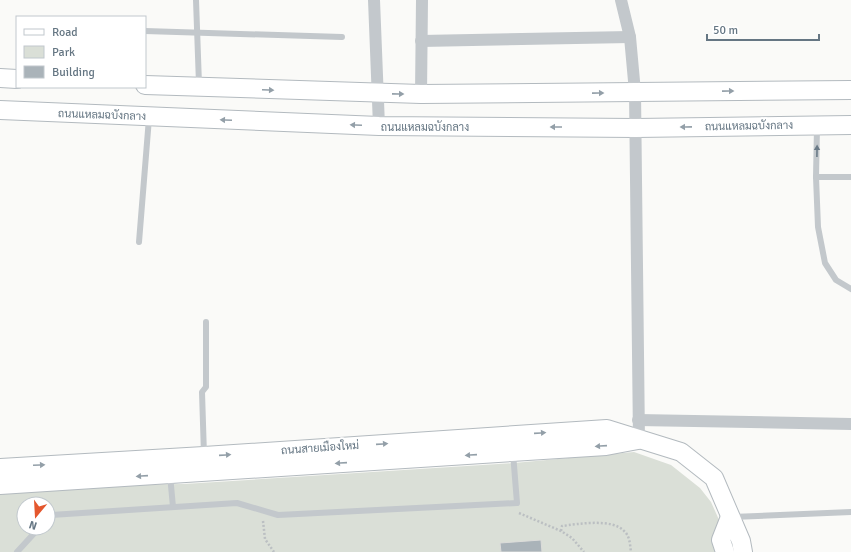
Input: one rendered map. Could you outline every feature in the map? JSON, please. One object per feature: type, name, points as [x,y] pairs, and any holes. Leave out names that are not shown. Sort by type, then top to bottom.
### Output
[{"type":"main road","points":[[146,85],[377,94],[851,90]]},
{"type":"main road","name":"ถนนแหลมฉบังกลาง","points":[[0,110],[379,126],[636,128],[851,125]]},
{"type":"main road","points":[[0,123],[13,117],[39,112]]},
{"type":"main road","name":"ถนนสายเมืองใหม่","points":[[0,468],[170,466],[204,456],[513,444],[606,446],[639,440],[681,452],[714,478],[741,541],[743,552]]},
{"type":"main road","name":"ถนนสายเมืองใหม่","points":[[0,485],[170,466],[513,444]]},
{"type":"main road","points":[[724,552],[722,540],[730,517]]},
{"type":"street","points":[[374,0],[379,126]]},
{"type":"street","points":[[421,94],[422,0]]},
{"type":"street","points":[[621,0],[630,37],[635,92],[639,440]]},
{"type":"street","points":[[422,41],[630,37]]},
{"type":"street","points":[[638,420],[851,424]]},
{"type":"lane","points":[[196,0],[199,87]]},
{"type":"lane","points":[[146,31],[342,36]]},
{"type":"lane","points":[[139,242],[149,117]]},
{"type":"lane","points":[[817,126],[816,177],[818,226],[826,263],[836,280],[851,288]]},
{"type":"lane","points":[[816,177],[851,177]]},
{"type":"lane","points":[[204,456],[202,392],[206,387],[206,322]]},
{"type":"lane","points":[[56,515],[237,503],[278,515],[517,503],[513,444]]},
{"type":"lane","points":[[170,466],[173,507]]},
{"type":"lane","points":[[730,517],[851,512]]},
{"type":"lane","points":[[18,552],[32,536]]},
{"type":"path","points":[[517,503],[518,512],[561,531],[572,538],[584,552]]},
{"type":"path","points":[[262,510],[265,539],[274,552]]},
{"type":"path","points":[[561,531],[562,526],[578,523],[594,522],[611,525],[624,530],[630,541],[631,552]]},
{"type":"green space","points":[[634,452],[671,465],[700,488],[711,502],[720,522],[717,552],[0,552],[0,486],[184,484],[514,463]]},
{"type":"building","points":[[541,540],[542,552],[501,552],[500,543]]}]
